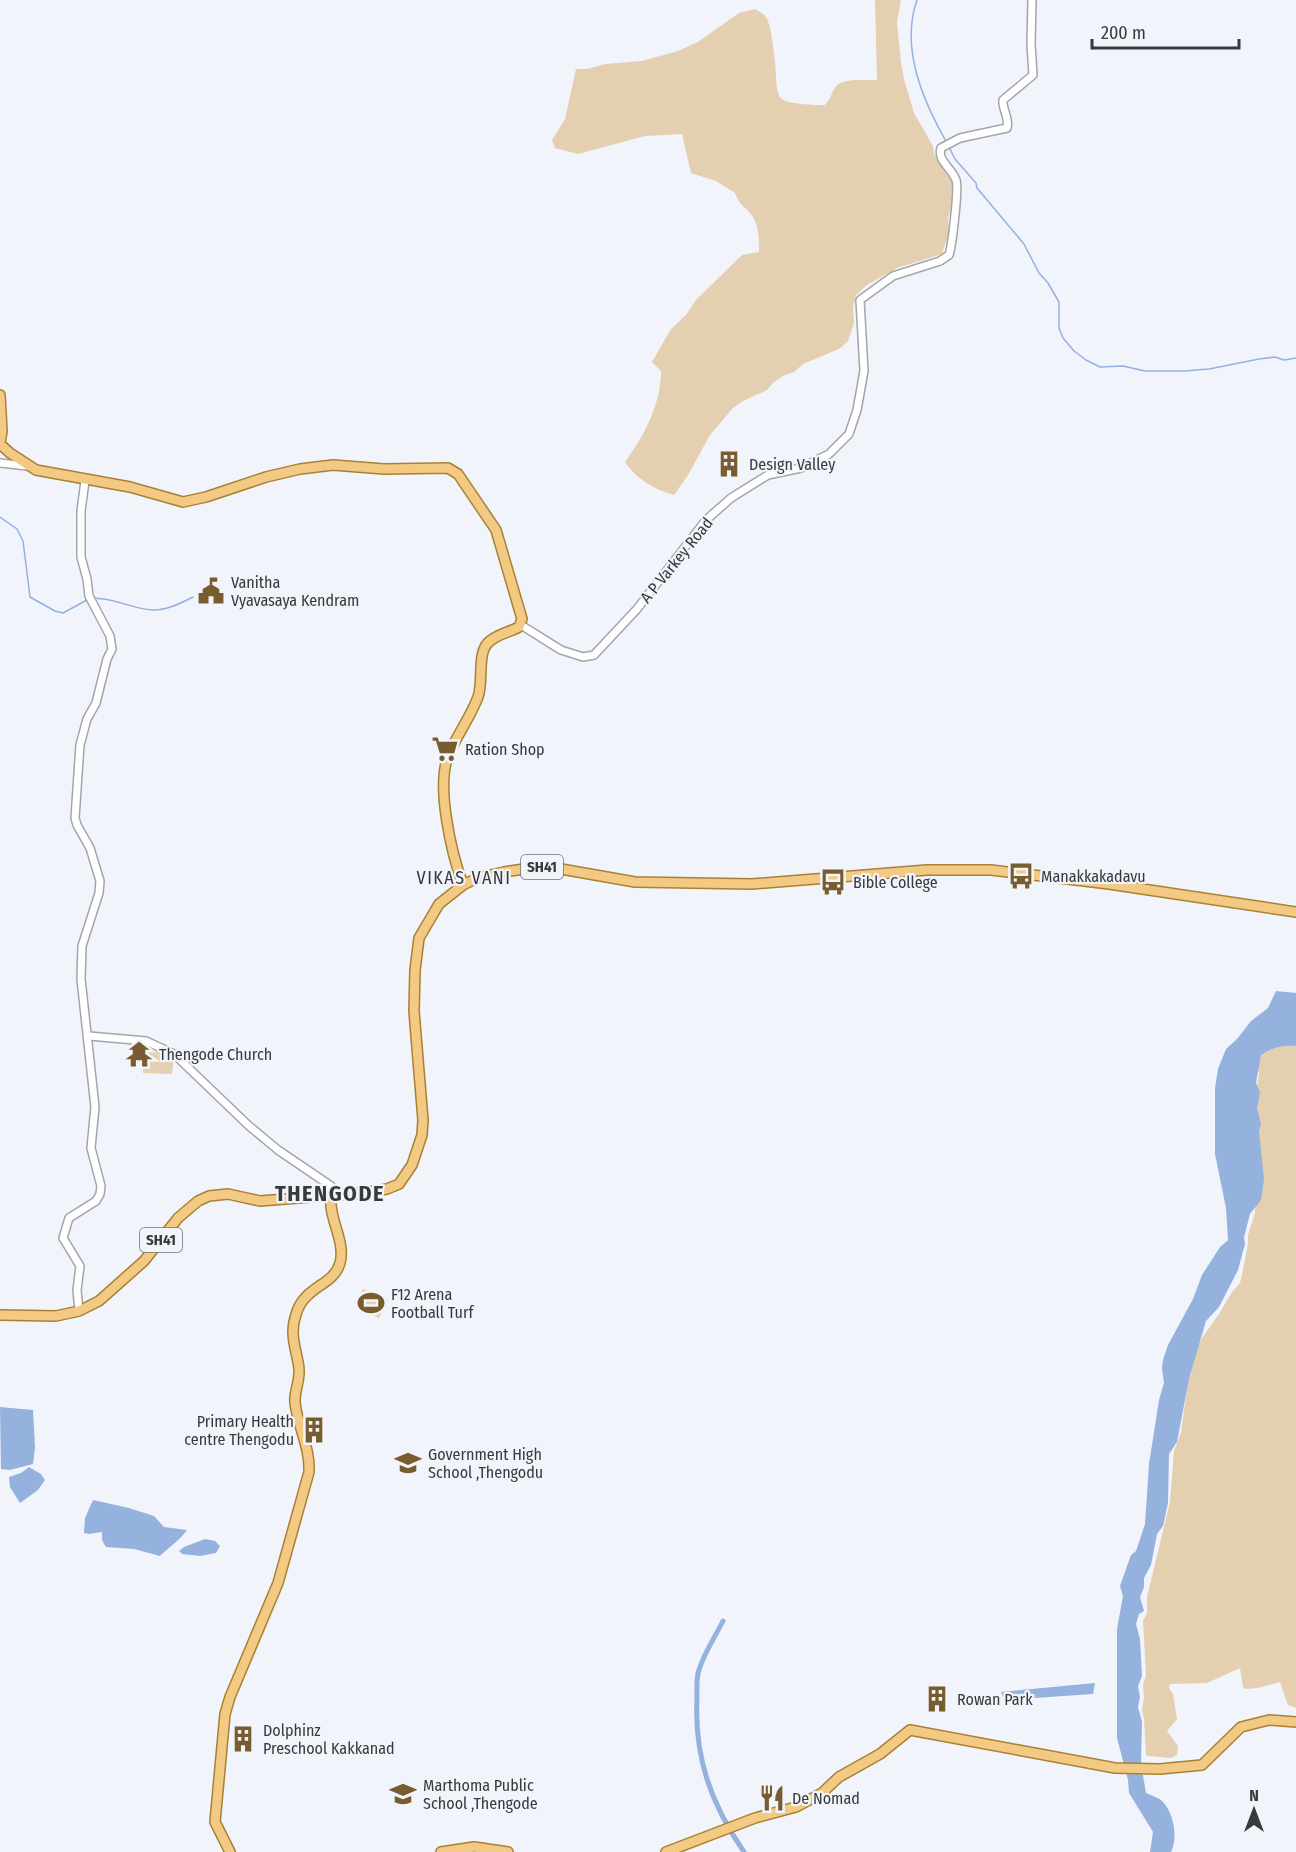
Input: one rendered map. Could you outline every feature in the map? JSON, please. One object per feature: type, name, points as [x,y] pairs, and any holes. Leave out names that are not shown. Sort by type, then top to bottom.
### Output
[{"type":"main road","points":[[0,394],[2,431],[0,444],[28,466],[36,470],[86,481],[130,487],[183,502],[206,497],[266,477],[318,466],[451,469],[458,474],[467,484],[496,530],[522,619],[521,625],[486,645],[481,663],[480,693],[473,712],[449,752],[446,765],[444,805],[463,885]]},
{"type":"main road","name":"SH41","points":[[0,1315],[56,1316],[80,1311],[99,1301],[144,1261],[178,1218],[198,1201],[209,1196],[228,1194],[260,1202],[387,1189],[402,1182],[412,1165],[422,1135],[423,1120],[414,1011],[418,938],[439,904],[463,885],[477,878],[544,866],[634,882],[752,884],[927,870],[991,870],[1109,884],[1296,912]]},
{"type":"main road","points":[[230,1852],[215,1822],[225,1714],[278,1583],[309,1472],[310,1458],[294,1395],[298,1384],[299,1369],[293,1333],[296,1315],[304,1298],[335,1274],[340,1262],[341,1247],[330,1204],[334,1195]]},
{"type":"main road","points":[[666,1852],[728,1828],[796,1807],[822,1794],[839,1777],[880,1754],[910,1730],[1115,1768],[1160,1769],[1202,1765],[1241,1727],[1269,1720],[1296,1722]]},
{"type":"main road","points":[[441,1852],[474,1847],[508,1852]]},
{"type":"street","name":"A P Varkey Road","points":[[521,625],[561,650],[583,657],[594,655],[637,609],[706,520],[731,498],[768,475],[801,468],[821,460],[849,434],[855,420],[864,371],[860,300],[893,276],[939,261],[950,252],[957,186],[956,180],[942,160],[945,147],[969,136],[1007,128],[1008,121],[1003,109],[1003,100],[1034,75],[1031,44],[1032,0]]},
{"type":"street","points":[[0,463],[28,466]]},
{"type":"street","points":[[80,1311],[77,1290],[80,1266],[63,1238],[69,1218],[96,1201],[101,1191],[101,1182],[91,1148],[95,1107],[81,979],[81,955],[100,881],[90,848],[75,818],[80,746],[87,719],[96,703],[112,648],[110,636],[89,596],[81,557],[81,511],[86,481]]},
{"type":"street","points":[[89,1036],[146,1041],[174,1054],[248,1125],[278,1150],[331,1186],[334,1195]]},
{"type":"shaded area","points":[[875,0],[901,0],[897,22],[904,79],[914,113],[933,146],[934,154],[953,182],[953,198],[948,219],[949,232],[942,254],[897,268],[867,285],[856,295],[853,308],[854,323],[848,341],[839,349],[803,364],[794,372],[773,383],[767,390],[733,408],[710,435],[674,495],[660,490],[640,479],[625,462],[645,430],[655,407],[661,371],[652,362],[671,329],[686,315],[696,300],[742,255],[759,252],[758,229],[753,217],[735,193],[716,181],[691,173],[682,134],[645,136],[578,154],[555,148],[552,140],[565,119],[576,69],[642,61],[678,51],[698,42],[739,13],[755,9],[765,16],[770,29],[777,90],[780,97],[788,102],[825,105],[835,88],[842,82],[877,80]]},
{"type":"shaded area","points":[[1296,1044],[1296,1708],[1288,1705],[1280,1682],[1258,1688],[1243,1687],[1240,1668],[1207,1683],[1170,1684],[1177,1719],[1167,1731],[1178,1746],[1177,1755],[1171,1758],[1149,1756],[1146,1755],[1142,1710],[1143,1685],[1146,1675],[1143,1621],[1147,1613],[1147,1597],[1170,1502],[1174,1451],[1181,1432],[1193,1356],[1202,1338],[1240,1283],[1242,1275],[1248,1235],[1255,1213],[1259,1123],[1255,1099],[1261,1053],[1273,1045]]},
{"type":"shaded area","points":[[143,1045],[174,1057],[172,1074],[143,1073]]},
{"type":"shaded area","name":"F12 Arena Football Turf","points":[[363,1289],[387,1300],[379,1318],[355,1307]]},
{"type":"water","points":[[1276,991],[1296,993],[1296,1046],[1278,1047],[1261,1055],[1256,1083],[1260,1092],[1257,1108],[1261,1124],[1259,1131],[1264,1179],[1261,1200],[1250,1214],[1238,1270],[1219,1307],[1206,1321],[1189,1379],[1177,1442],[1169,1454],[1168,1503],[1163,1526],[1157,1534],[1151,1565],[1144,1578],[1144,1587],[1140,1597],[1144,1611],[1139,1614],[1136,1624],[1140,1639],[1142,1676],[1138,1686],[1140,1697],[1138,1707],[1142,1722],[1141,1764],[1146,1793],[1160,1799],[1167,1807],[1174,1833],[1171,1852],[1150,1852],[1153,1832],[1129,1793],[1117,1738],[1117,1629],[1123,1596],[1120,1586],[1145,1524],[1149,1464],[1159,1400],[1164,1383],[1163,1360],[1168,1345],[1193,1299],[1202,1275],[1220,1247],[1228,1240],[1226,1208],[1215,1154],[1215,1088],[1218,1069],[1226,1049],[1251,1021],[1268,1008]]},
{"type":"water","points":[[0,1407],[33,1410],[35,1448],[33,1464],[10,1470],[1,1469]]},
{"type":"water","points":[[29,1467],[41,1474],[45,1480],[38,1490],[20,1503],[10,1487],[9,1477]]},
{"type":"water","points":[[93,1500],[154,1516],[164,1527],[187,1530],[160,1556],[134,1549],[106,1547],[102,1540],[102,1532],[84,1533],[85,1518]]},
{"type":"water","points":[[205,1539],[215,1541],[220,1546],[216,1553],[200,1556],[182,1554],[179,1551],[184,1547]]},
{"type":"water","points":[[1095,1683],[1093,1694],[1005,1700],[1001,1692]]},
{"type":"waterway","points":[[917,0],[912,18],[913,55],[922,92],[947,143]]},
{"type":"waterway","points":[[949,147],[955,159],[976,183],[977,188],[1024,244],[1039,273],[1059,302],[1059,328],[1063,338],[1086,360],[1100,367],[1123,366],[1145,371],[1184,371],[1209,369],[1275,357],[1284,360],[1296,358]]},
{"type":"waterway","points":[[0,517],[17,529],[23,541],[30,597],[63,613],[87,600]]},
{"type":"waterway","points":[[92,598],[157,610],[193,597]]},
{"type":"waterway","points":[[723,1621],[698,1673],[698,1740],[714,1798],[744,1852]]},
{"type":"place","name":"Design Valley","points":[[729,464]]},
{"type":"place","name":"Vanitha Vyavasaya Kendram","points":[[211,591]]},
{"type":"place","name":"Ration Shop","points":[[445,749]]},
{"type":"place","name":"Manakkakadavu","points":[[1021,876]]},
{"type":"place","name":"Bible College","points":[[833,882]]},
{"type":"place","name":"Thengode Church","points":[[139,1054]]},
{"type":"place","name":"F12 Arena Football Turf","points":[[371,1303]]},
{"type":"place","name":"Primary Health centre Thengodu","points":[[314,1430]]},
{"type":"place","name":"Government High School ,Thengodu","points":[[408,1463]]},
{"type":"place","name":"Rowan Park","points":[[937,1699]]},
{"type":"place","name":"Dolphinz Preschool Kakkanad","points":[[243,1739]]},
{"type":"place","name":"Marthoma Public School ,Thengode","points":[[403,1794]]},
{"type":"place","name":"De Nomad","points":[[772,1798]]},
{"type":"district","name":"VIKAS VANI","points":[[464,878]]},
{"type":"district","name":"THENGODE","points":[[330,1193]]}]
